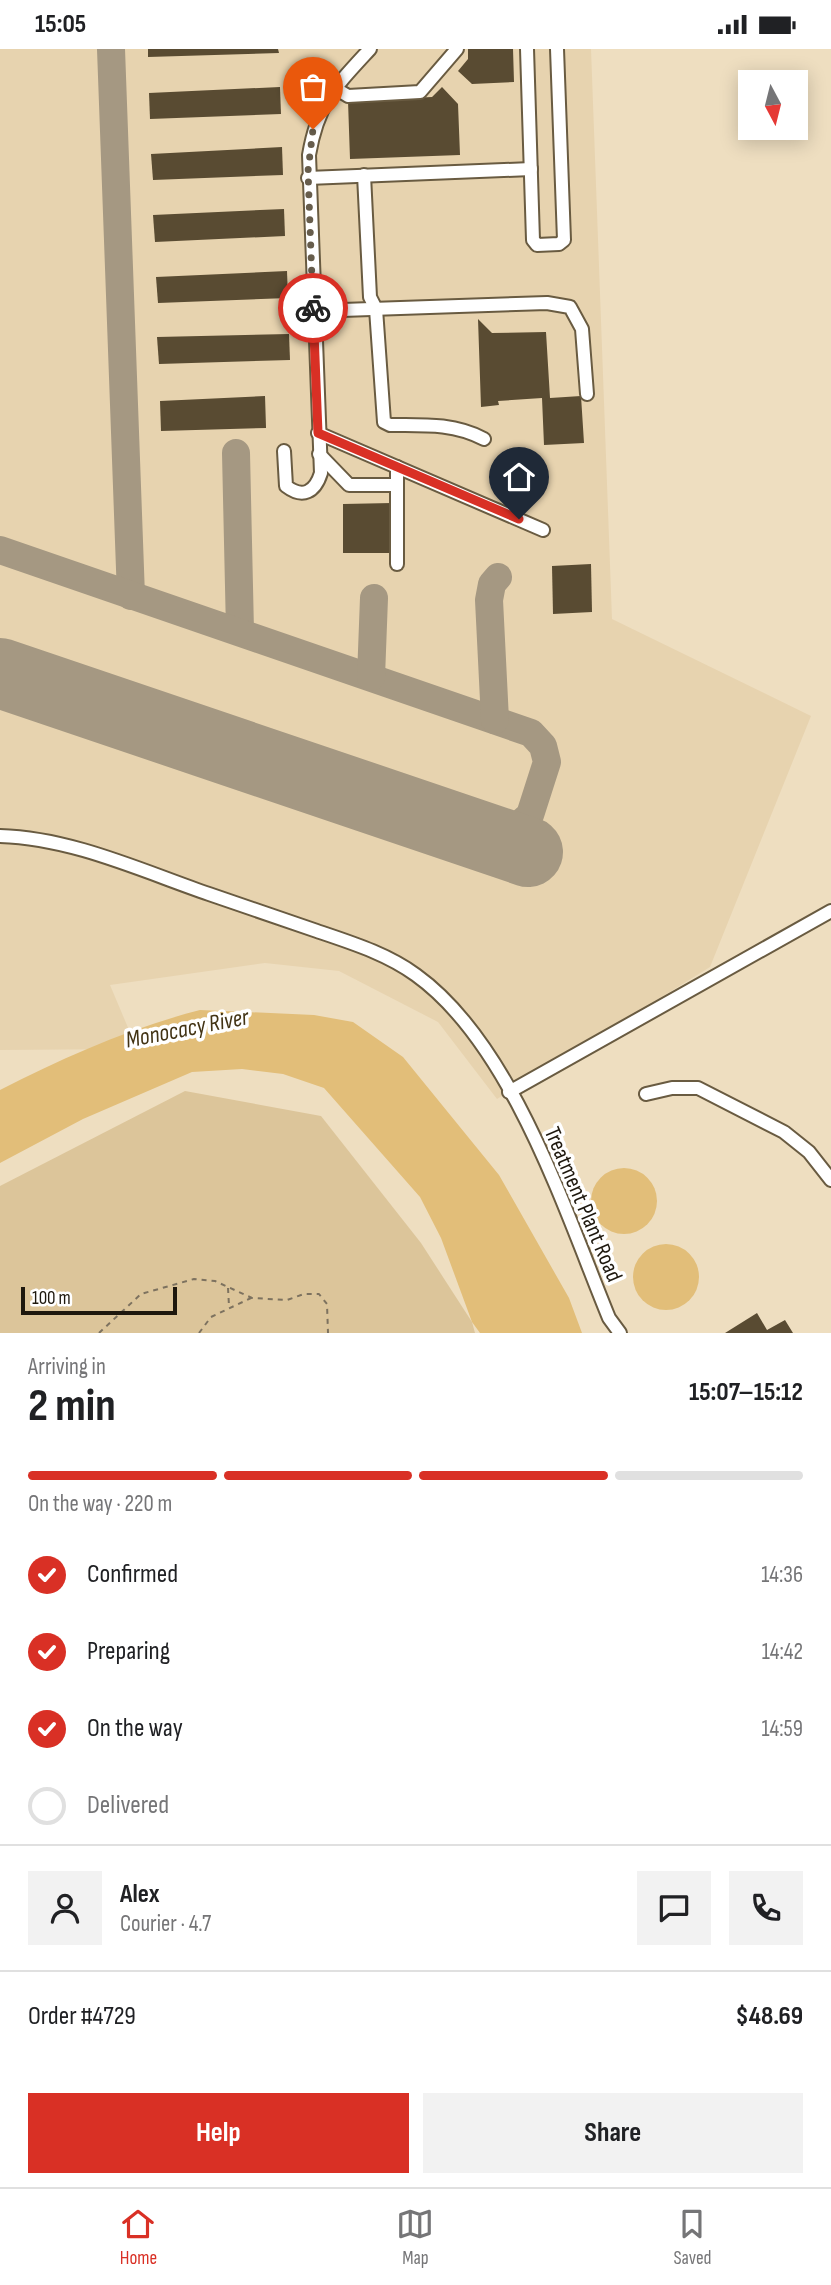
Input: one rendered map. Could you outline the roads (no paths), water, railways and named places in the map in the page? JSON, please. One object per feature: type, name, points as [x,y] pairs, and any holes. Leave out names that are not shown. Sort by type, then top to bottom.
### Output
[{"type":"street","points":[[284,451],[286,486],[304,494],[313,489],[321,473],[318,454],[308,177],[313,129],[335,88],[370,49]]},
{"type":"street","points":[[335,88],[348,96],[420,92],[457,49]]},
{"type":"street","points":[[527,49],[533,240],[537,245],[559,244],[564,240],[557,49]]},
{"type":"street","points":[[308,177],[531,169]]},
{"type":"street","points":[[364,175],[370,296],[376,309],[384,422],[390,425],[440,425],[465,429],[484,439]]},
{"type":"street","points":[[313,311],[547,303],[569,307],[582,329],[587,394]]},
{"type":"street","points":[[318,433],[543,530]]},
{"type":"street","points":[[318,454],[349,485],[397,485]]},
{"type":"street","points":[[397,467],[397,564]]},
{"type":"street","name":"Treatment Plant Road","points":[[0,836],[70,846],[369,949],[416,975],[446,1003],[484,1048],[532,1132],[608,1318],[620,1333]]},
{"type":"street","points":[[509,1092],[831,911]]},
{"type":"street","points":[[646,1094],[672,1088],[698,1088],[784,1132],[809,1152],[831,1180]]},
{"type":"water","name":"Monocacy River","points":[[200,1010],[314,1015],[353,1022],[403,1057],[499,1175],[569,1298],[582,1333],[480,1333],[472,1322],[441,1238],[420,1197],[324,1088],[283,1074],[242,1069],[192,1072],[83,1119],[0,1163],[0,1090],[98,1044],[148,1025]]},
{"type":"water","points":[[618,1168],[630,1168],[642,1173],[652,1183],[657,1201],[655,1214],[642,1229],[630,1234],[618,1234],[606,1229],[596,1219],[591,1207],[591,1195],[596,1183],[606,1173]]},
{"type":"water","points":[[659,1244],[673,1244],[685,1249],[694,1258],[699,1277],[697,1290],[690,1301],[673,1310],[659,1310],[647,1305],[638,1296],[633,1284],[633,1270],[638,1258],[647,1249]]}]
